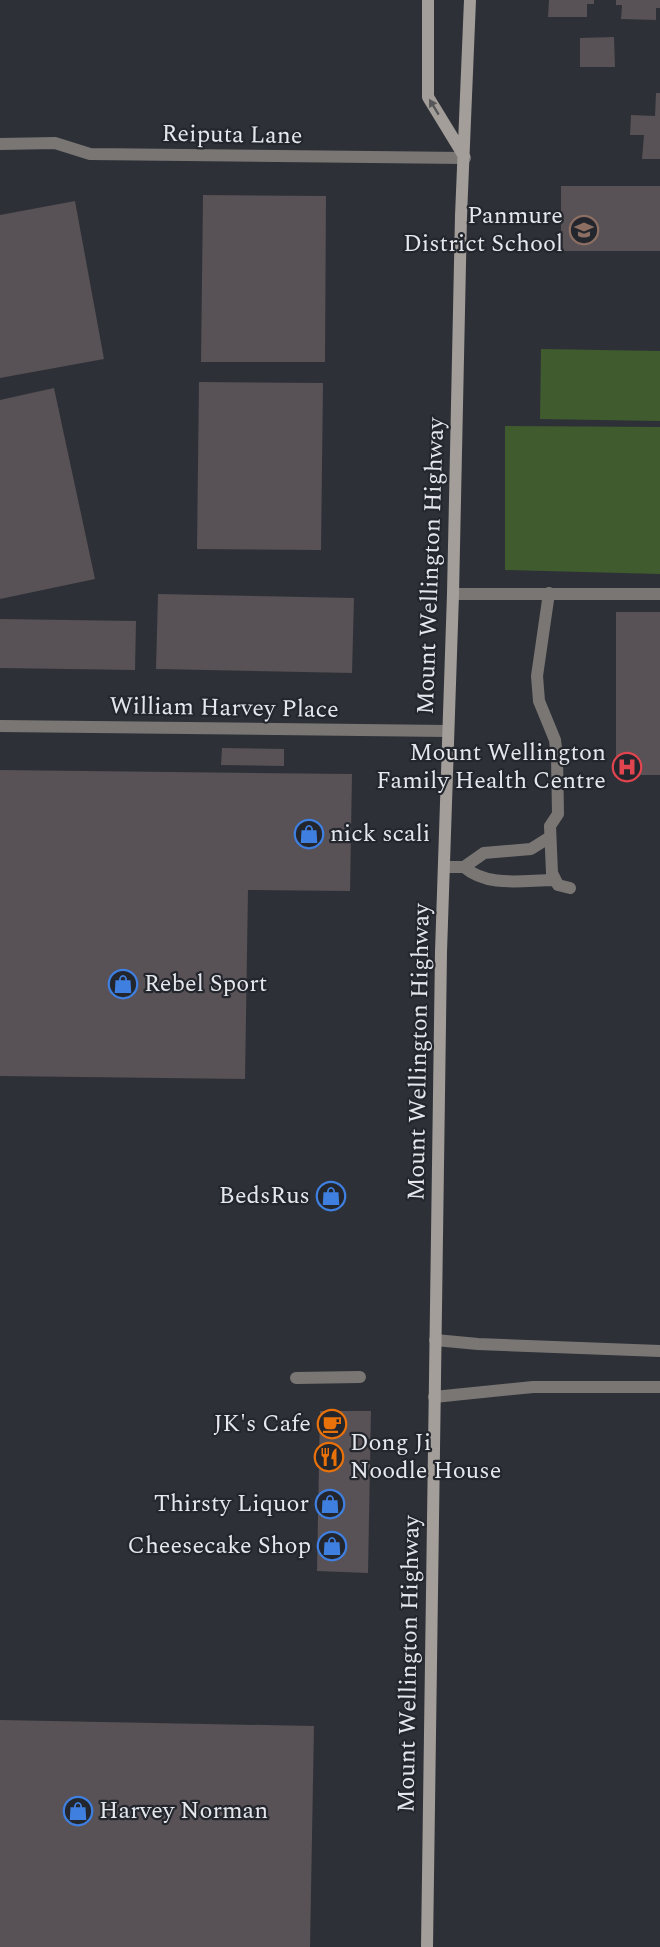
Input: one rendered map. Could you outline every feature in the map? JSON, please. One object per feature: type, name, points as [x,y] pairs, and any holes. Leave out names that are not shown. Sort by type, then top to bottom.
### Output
[{"type":"main road","points":[[428,0],[428,97],[465,158]]},
{"type":"main road","name":"Mount Wellington Highway","points":[[427,1947],[441,963],[453,594],[461,216],[470,0]]},
{"type":"street","name":"Reiputa Lane","points":[[0,144],[55,143],[90,154],[465,158]]},
{"type":"street","points":[[549,593],[537,676],[539,701],[555,740],[557,757],[558,813],[552,820],[550,837],[554,880],[558,885],[570,888]]},
{"type":"street","points":[[453,594],[660,594]]},
{"type":"street","name":"William Harvey Place","points":[[0,726],[447,730]]},
{"type":"street","points":[[445,867],[464,867],[484,853],[531,849],[550,837]]},
{"type":"street","points":[[464,867],[474,875],[491,881],[554,880]]},
{"type":"street","points":[[435,1340],[660,1351]]},
{"type":"street","points":[[296,1378],[360,1377]]},
{"type":"street","points":[[434,1396],[533,1387],[660,1387]]},
{"type":"green space","points":[[541,349],[660,351],[660,421],[540,419]]},
{"type":"green space","points":[[505,426],[660,427],[660,574],[505,570]]},
{"type":"building","points":[[549,0],[594,0],[594,4],[587,4],[587,17],[548,17]]},
{"type":"building","points":[[616,0],[660,0],[660,8],[656,8],[656,20],[621,19],[622,5],[616,5]]},
{"type":"building","points":[[614,37],[615,67],[580,67],[580,38]]},
{"type":"building","points":[[656,93],[660,93],[660,159],[642,159],[644,135],[630,135],[631,115],[655,116]]},
{"type":"building","points":[[561,186],[660,186],[660,251],[561,251]]},
{"type":"building","points":[[203,195],[326,196],[325,362],[201,362]]},
{"type":"building","points":[[75,201],[104,359],[0,378],[0,215]]},
{"type":"building","points":[[199,382],[323,383],[321,550],[197,549]]},
{"type":"building","points":[[54,388],[95,579],[0,599],[0,400]]},
{"type":"building","points":[[158,594],[354,598],[352,673],[156,669]]},
{"type":"building","points":[[616,612],[660,612],[660,775],[616,775]]},
{"type":"building","points":[[0,619],[136,621],[135,670],[0,668]]},
{"type":"building","points":[[222,748],[284,749],[284,766],[221,765]]},
{"type":"building","name":"Rebel Sport","points":[[0,770],[352,774],[350,891],[248,890],[245,1079],[0,1076]]},
{"type":"building","points":[[320,1411],[371,1411],[368,1573],[317,1571]]},
{"type":"building","points":[[0,1720],[314,1726],[310,1947],[0,1947]]},
{"type":"place","name":"Panmure District School","points":[[584,230]]},
{"type":"place","name":"Mount Wellington Family Health Centre","points":[[627,767]]},
{"type":"place","name":"nick scali","points":[[309,834]]},
{"type":"place","name":"Rebel Sport","points":[[123,984]]},
{"type":"place","name":"BedsRus","points":[[331,1196]]},
{"type":"place","name":"JK's Cafe","points":[[332,1424]]},
{"type":"place","name":"Dong Ji Noodle House","points":[[329,1457]]},
{"type":"place","name":"Thirsty Liquor","points":[[330,1504]]},
{"type":"place","name":"Cheesecake Shop","points":[[332,1546]]},
{"type":"place","name":"Harvey Norman","points":[[78,1811]]}]
